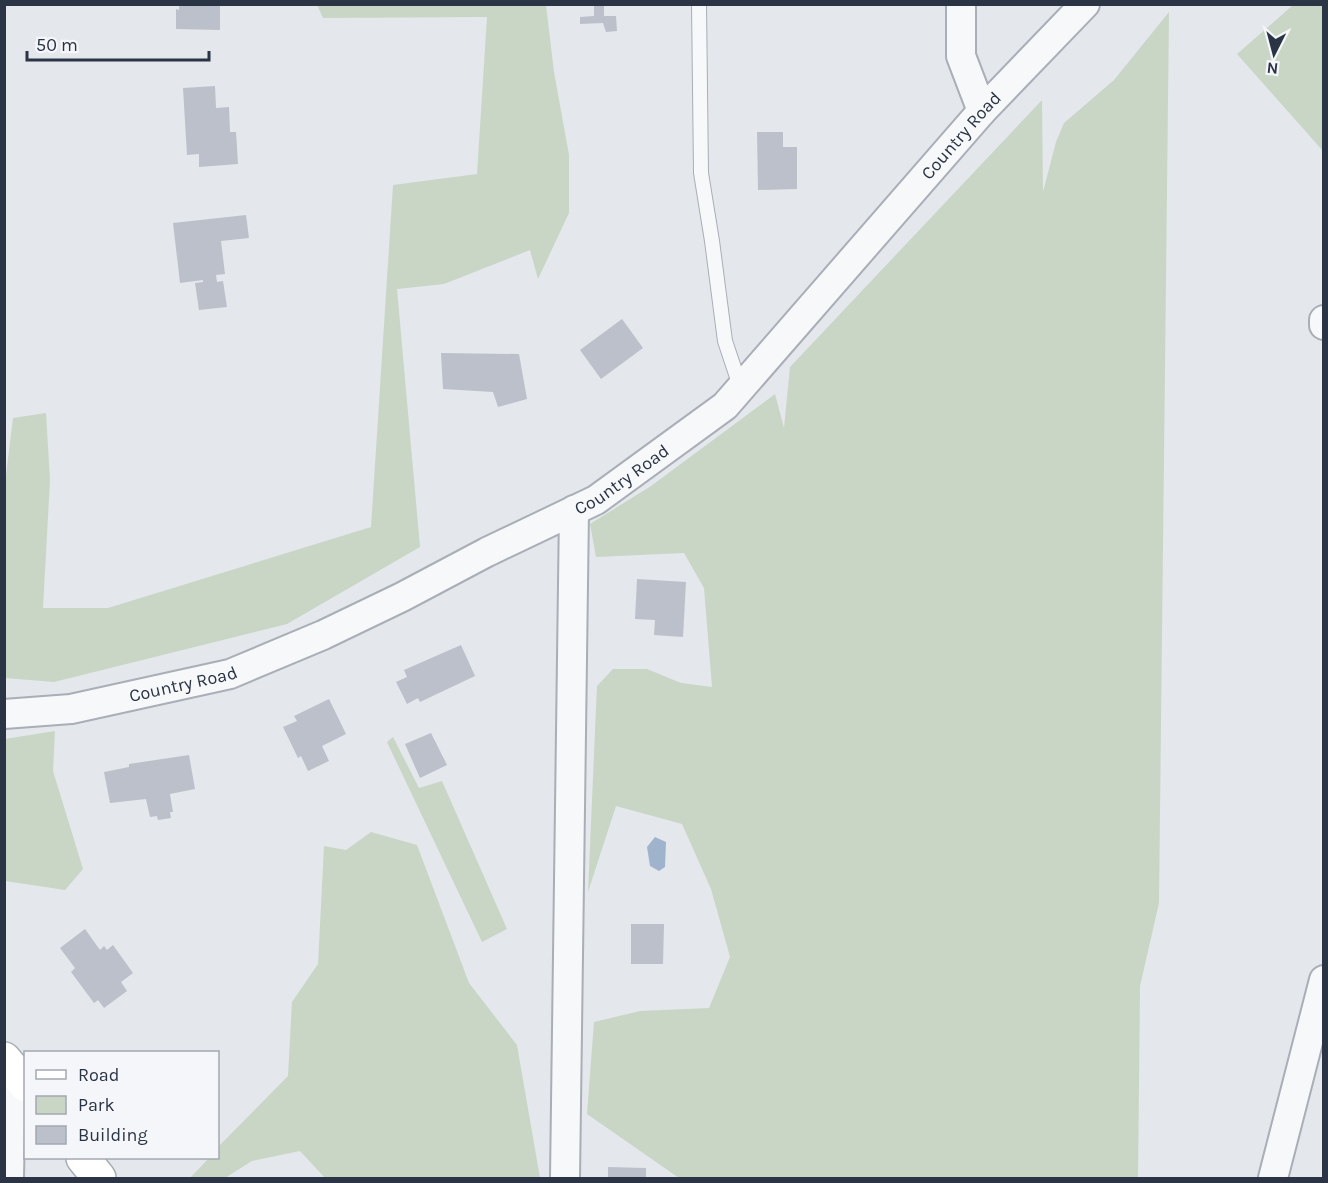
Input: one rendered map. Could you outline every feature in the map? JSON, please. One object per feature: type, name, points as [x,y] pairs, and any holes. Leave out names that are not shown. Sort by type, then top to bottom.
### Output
[{"type":"main road","points":[[84,1159],[99,1179]]},
{"type":"street","points":[[961,4],[961,56],[982,111]]},
{"type":"street","name":"Country Road","points":[[4,714],[71,709],[230,674],[363,616],[487,552],[596,500],[725,406],[982,111],[1085,4]]},
{"type":"street","points":[[1323,320],[1323,325]]},
{"type":"street","points":[[565,1179],[574,510]]},
{"type":"street","points":[[1273,1179],[1323,980]]},
{"type":"street","points":[[9,1179],[14,1070]]},
{"type":"lane","points":[[699,4],[701,173],[725,341],[741,388]]},
{"type":"green space","points":[[317,5],[546,5],[554,72],[569,155],[569,213],[538,279],[530,250],[444,284],[397,289],[420,547],[287,624],[54,682],[5,678],[4,491],[13,418],[46,413],[50,480],[43,608],[108,608],[371,527],[393,185],[477,174],[487,17],[323,18]]},
{"type":"green space","points":[[1293,5],[1323,5],[1323,151],[1237,54]]},
{"type":"green space","points":[[1169,12],[1159,903],[1140,986],[1138,1178],[679,1178],[587,1114],[594,1022],[640,1011],[709,1008],[730,957],[711,889],[682,824],[616,806],[588,892],[597,686],[613,669],[647,669],[681,683],[712,687],[704,588],[684,553],[596,557],[590,524],[651,486],[775,394],[784,428],[790,367],[1042,100],[1043,192],[1056,142],[1064,123],[1114,80]]},
{"type":"green space","points":[[55,731],[53,771],[83,869],[65,890],[5,881],[5,739]]},
{"type":"green space","points":[[393,737],[419,788],[442,781],[507,929],[482,942],[387,742]]},
{"type":"green space","points":[[371,832],[417,845],[469,983],[517,1045],[540,1178],[325,1178],[300,1151],[252,1161],[225,1178],[190,1178],[208,1159],[219,1159],[219,1146],[288,1076],[292,1002],[318,964],[324,846],[346,850]]},
{"type":"water","points":[[655,837],[666,842],[665,867],[659,871],[650,866],[647,847]]},
{"type":"building","points":[[179,4],[220,4],[220,30],[176,29],[176,9],[179,10]]},
{"type":"building","points":[[594,4],[604,4],[604,16],[616,16],[617,31],[606,32],[603,23],[580,24],[580,17],[594,16]]},
{"type":"building","points":[[215,86],[216,108],[229,107],[230,132],[236,132],[238,164],[199,167],[199,154],[187,155],[183,88]]},
{"type":"building","points":[[757,132],[783,132],[783,147],[797,147],[797,189],[758,190]]},
{"type":"building","points":[[246,215],[249,238],[221,241],[225,274],[216,275],[217,282],[223,281],[227,307],[199,310],[195,283],[203,282],[203,280],[180,283],[173,223]]},
{"type":"building","points":[[622,319],[643,348],[601,379],[580,350]]},
{"type":"building","points":[[441,353],[519,354],[527,399],[498,407],[493,392],[443,389]]},
{"type":"building","points":[[637,579],[686,582],[683,637],[654,635],[655,620],[635,619]]},
{"type":"building","points":[[461,645],[475,676],[420,702],[418,698],[407,704],[396,682],[407,677],[404,670]]},
{"type":"building","points":[[329,699],[346,734],[322,746],[329,761],[308,771],[301,756],[298,758],[283,727],[297,721],[294,716]]},
{"type":"building","points":[[431,733],[447,765],[420,778],[405,744]]},
{"type":"building","points":[[189,755],[195,789],[170,794],[173,812],[170,812],[171,818],[158,820],[157,816],[150,817],[146,799],[110,803],[104,772],[129,767],[129,764]]},
{"type":"building","points":[[631,924],[664,924],[663,964],[631,964]]},
{"type":"building","points":[[85,929],[100,950],[104,946],[107,950],[113,945],[133,973],[121,982],[127,991],[104,1008],[98,1000],[94,1003],[71,972],[75,968],[60,948]]},
{"type":"building","points":[[608,1167],[646,1168],[646,1178],[608,1178]]}]
